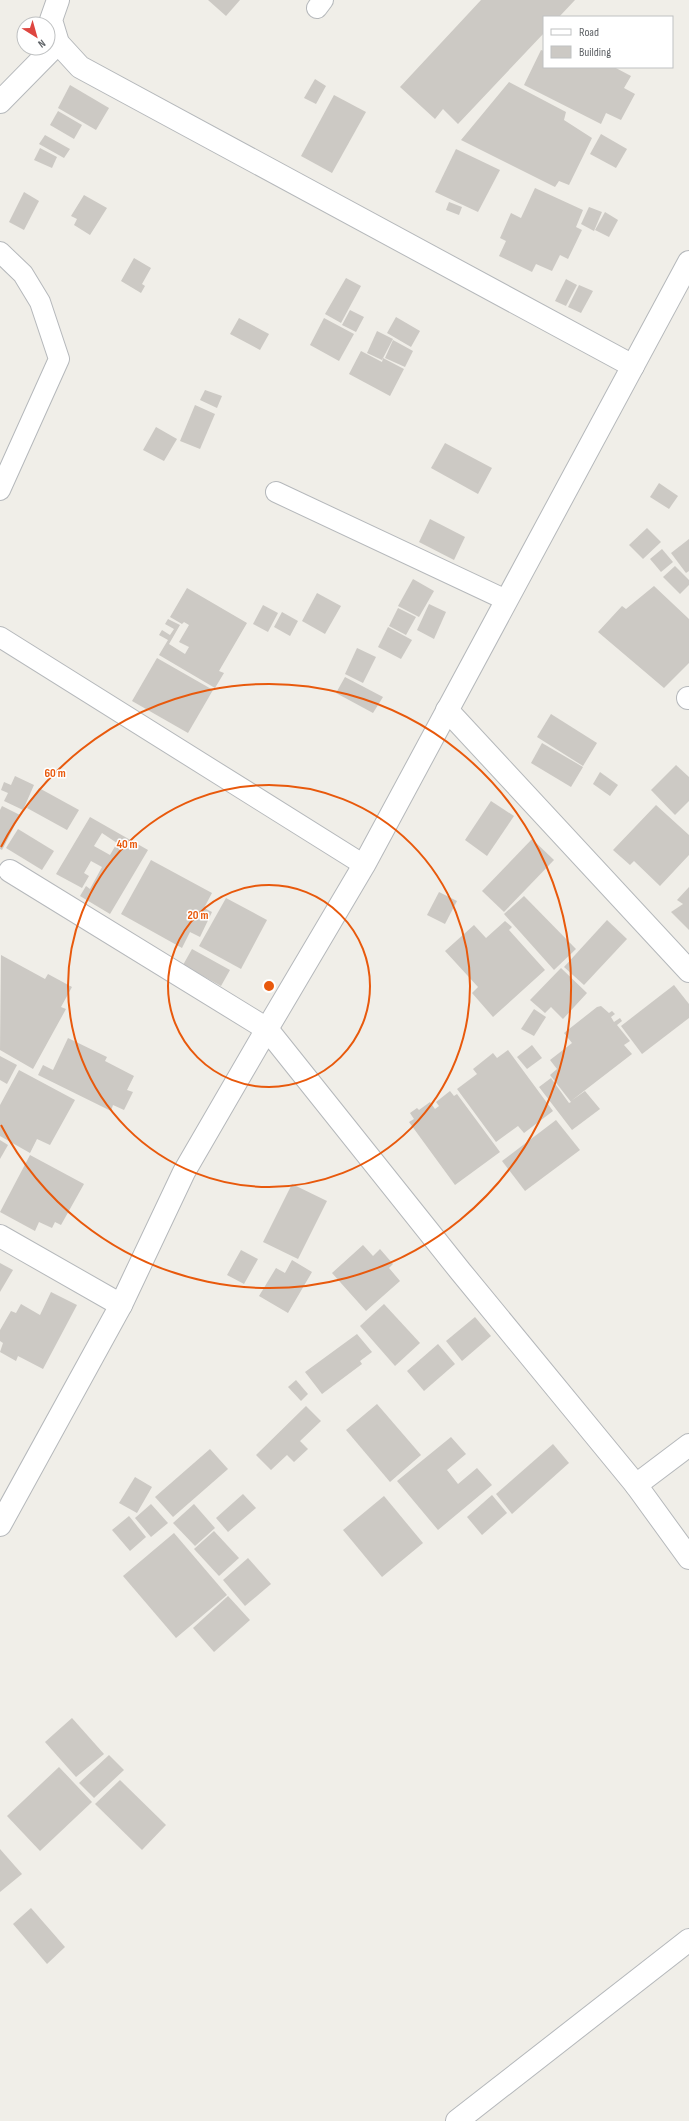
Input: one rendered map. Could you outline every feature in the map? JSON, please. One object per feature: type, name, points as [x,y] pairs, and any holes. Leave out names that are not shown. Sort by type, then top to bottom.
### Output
[{"type":"street","points":[[58,0],[51,20],[58,43],[80,67],[633,366]]},
{"type":"street","points":[[0,102],[58,43]]},
{"type":"street","points":[[0,1525],[121,1305],[184,1172],[364,865],[689,262]]},
{"type":"street","points":[[447,710],[689,971]]},
{"type":"street","points":[[10,871],[267,1029],[461,1272],[636,1485],[689,1558]]},
{"type":"street","points":[[0,1236],[121,1305]]},
{"type":"street","points":[[636,1485],[689,1445]]},
{"type":"street","points":[[457,2121],[689,1940]]},
{"type":"lane","points":[[0,252],[23,274],[40,302],[59,359],[0,490]]},
{"type":"lane","points":[[276,492],[506,600]]},
{"type":"lane","points":[[0,638],[364,865]]},
{"type":"building","points":[[208,0],[240,0],[226,16]]},
{"type":"building","points":[[481,0],[575,0],[560,16],[543,16],[543,34],[458,124],[443,109],[435,119],[400,87]]},
{"type":"building","points":[[541,50],[543,51],[543,68],[616,68],[631,76],[624,88],[635,94],[621,120],[606,113],[601,124],[524,85]]},
{"type":"building","points":[[315,79],[326,86],[316,104],[304,98]]},
{"type":"building","points":[[509,82],[566,112],[564,120],[592,138],[569,185],[559,181],[555,187],[461,140]]},
{"type":"building","points":[[70,85],[109,108],[96,130],[58,108]]},
{"type":"building","points":[[334,95],[366,112],[332,173],[301,156]]},
{"type":"building","points":[[58,111],[82,125],[74,139],[50,125]]},
{"type":"building","points":[[601,134],[627,149],[616,168],[590,154]]},
{"type":"building","points":[[45,135],[70,149],[64,158],[39,144]]},
{"type":"building","points":[[40,148],[57,157],[52,168],[34,160]]},
{"type":"building","points":[[456,149],[500,170],[478,212],[435,192]]},
{"type":"building","points":[[535,188],[583,210],[576,227],[582,230],[568,259],[560,255],[552,271],[536,264],[532,272],[499,256],[506,241],[500,238],[511,213],[521,218]]},
{"type":"building","points":[[24,192],[39,201],[24,230],[9,222]]},
{"type":"building","points":[[84,195],[107,208],[90,235],[74,225],[77,219],[71,216]]},
{"type":"building","points":[[449,202],[462,207],[459,215],[446,210]]},
{"type":"building","points":[[589,207],[602,212],[594,231],[581,224]]},
{"type":"building","points":[[605,212],[618,220],[609,237],[595,230]]},
{"type":"building","points":[[134,258],[151,268],[142,284],[145,286],[141,293],[121,281]]},
{"type":"building","points":[[346,278],[361,286],[341,323],[325,314]]},
{"type":"building","points":[[566,279],[577,285],[566,306],[555,301]]},
{"type":"building","points":[[579,285],[593,291],[581,313],[568,307]]},
{"type":"building","points":[[350,310],[364,317],[356,332],[342,325]]},
{"type":"building","points":[[396,317],[420,331],[411,347],[387,333]]},
{"type":"building","points":[[239,318],[269,334],[260,350],[230,334]]},
{"type":"building","points":[[324,318],[354,334],[339,361],[310,345]]},
{"type":"building","points":[[377,331],[393,339],[382,360],[367,353]]},
{"type":"building","points":[[393,340],[413,351],[405,367],[385,358]]},
{"type":"building","points":[[361,351],[382,362],[383,358],[404,369],[390,396],[349,374]]},
{"type":"building","points":[[205,390],[222,396],[217,408],[200,400]]},
{"type":"building","points":[[195,405],[215,414],[200,449],[180,441]]},
{"type":"building","points":[[156,427],[177,439],[164,461],[143,450]]},
{"type":"building","points":[[445,443],[492,468],[478,494],[431,468]]},
{"type":"building","points":[[659,483],[678,496],[669,509],[650,497]]},
{"type":"building","points":[[430,519],[465,537],[454,560],[419,542]]},
{"type":"building","points":[[647,528],[661,542],[643,559],[629,545]]},
{"type":"building","points":[[689,539],[689,571],[686,573],[671,553]]},
{"type":"building","points":[[662,549],[673,562],[661,572],[650,559]]},
{"type":"building","points":[[675,566],[689,580],[689,585],[680,594],[663,577]]},
{"type":"building","points":[[413,579],[434,591],[419,617],[398,606]]},
{"type":"building","points":[[654,586],[689,619],[689,663],[664,688],[598,632],[622,606],[626,609]]},
{"type":"building","points":[[187,588],[247,623],[219,671],[224,673],[215,688],[159,655],[168,640],[159,635],[162,630],[170,635],[174,629],[165,624],[168,619],[180,625],[169,644],[185,654],[189,647],[179,642],[189,625],[184,622],[182,624],[170,617]]},
{"type":"building","points":[[317,593],[341,606],[325,634],[302,621]]},
{"type":"building","points":[[429,604],[446,612],[434,639],[417,630]]},
{"type":"building","points":[[263,605],[278,613],[268,632],[253,624]]},
{"type":"building","points":[[398,608],[416,617],[406,635],[389,626]]},
{"type":"building","points":[[282,612],[298,621],[290,636],[274,627]]},
{"type":"building","points":[[388,627],[412,640],[401,659],[378,647]]},
{"type":"building","points":[[357,648],[376,657],[363,683],[345,674]]},
{"type":"building","points":[[157,658],[213,690],[188,733],[132,701]]},
{"type":"building","points":[[345,677],[383,697],[373,713],[336,693]]},
{"type":"building","points":[[551,714],[597,743],[583,766],[537,737]]},
{"type":"building","points":[[542,743],[583,767],[571,787],[531,763]]},
{"type":"building","points":[[676,765],[689,777],[689,801],[675,815],[651,790]]},
{"type":"building","points":[[600,772],[618,785],[610,796],[593,784]]},
{"type":"building","points":[[15,776],[34,785],[23,810],[4,801],[8,793],[1,790],[4,782],[11,785]]},
{"type":"building","points":[[39,788],[79,810],[67,830],[27,808]]},
{"type":"building","points":[[491,801],[514,816],[487,856],[465,840]]},
{"type":"building","points":[[656,805],[689,835],[689,855],[660,886],[634,861],[630,865],[613,850]]},
{"type":"building","points":[[2,806],[20,815],[2,850],[0,849],[0,810]]},
{"type":"building","points":[[90,817],[148,850],[110,914],[80,896],[86,886],[90,889],[102,867],[91,861],[84,873],[89,876],[82,888],[56,874]],"holes":[[[102,833],[117,843],[110,855],[94,846]]]},
{"type":"building","points":[[18,829],[54,851],[42,870],[6,848]]},
{"type":"building","points":[[532,839],[554,860],[504,912],[482,891]]},
{"type":"building","points":[[151,860],[212,893],[204,908],[212,912],[200,937],[190,932],[182,948],[121,914]]},
{"type":"building","points":[[689,887],[689,930],[671,912],[683,904],[677,900]]},
{"type":"building","points":[[439,892],[457,901],[445,924],[427,915]]},
{"type":"building","points":[[524,896],[576,949],[554,970],[504,914]]},
{"type":"building","points":[[226,898],[267,920],[241,969],[199,946]]},
{"type":"building","points":[[607,920],[627,939],[584,985],[564,967]]},
{"type":"building","points":[[505,921],[512,927],[509,930],[545,970],[493,1017],[472,993],[478,987],[445,951],[474,925],[486,938]]},
{"type":"building","points":[[192,949],[230,970],[221,986],[183,965]]},
{"type":"building","points":[[1,955],[45,979],[48,974],[72,987],[61,1007],[66,1009],[33,1069],[0,1050]]},
{"type":"building","points":[[561,968],[587,993],[563,1019],[551,1007],[545,1013],[530,1000]]},
{"type":"building","points":[[674,985],[689,1004],[689,1018],[642,1054],[621,1026]]},
{"type":"building","points":[[601,1006],[609,1013],[612,1011],[615,1014],[611,1017],[614,1022],[620,1018],[622,1021],[617,1025],[630,1041],[624,1045],[632,1054],[571,1101],[585,1091],[600,1109],[572,1130],[539,1087],[551,1078],[569,1103],[571,1102],[550,1075],[557,1069],[550,1060],[572,1043],[564,1033],[597,1007]]},
{"type":"building","points":[[534,1009],[546,1017],[534,1036],[521,1029]]},
{"type":"building","points":[[68,1038],[107,1057],[105,1061],[134,1076],[127,1090],[133,1092],[124,1110],[113,1105],[111,1111],[38,1075],[43,1065],[53,1070]]},
{"type":"building","points":[[532,1045],[542,1058],[527,1069],[517,1057]]},
{"type":"building","points":[[508,1050],[553,1111],[524,1133],[518,1126],[496,1142],[457,1089],[477,1074],[473,1069],[493,1053],[497,1058]]},
{"type":"building","points":[[0,1056],[17,1065],[7,1084],[0,1080]]},
{"type":"building","points":[[19,1070],[75,1100],[50,1145],[37,1139],[30,1153],[0,1136],[0,1105]]},
{"type":"building","points":[[450,1091],[454,1096],[457,1094],[500,1152],[455,1185],[409,1122],[414,1119],[410,1113],[417,1108],[419,1110],[430,1102],[435,1109],[439,1106],[436,1102]]},
{"type":"building","points":[[556,1120],[580,1150],[525,1191],[502,1161]]},
{"type":"building","points":[[0,1140],[8,1145],[0,1159]]},
{"type":"building","points":[[30,1155],[84,1184],[61,1225],[55,1222],[52,1228],[39,1222],[35,1231],[0,1212]]},
{"type":"building","points":[[292,1184],[327,1201],[298,1259],[263,1242]]},
{"type":"building","points":[[363,1245],[373,1256],[380,1249],[393,1264],[389,1268],[400,1281],[366,1311],[332,1273]]},
{"type":"building","points":[[241,1250],[258,1259],[244,1284],[227,1275]]},
{"type":"building","points":[[292,1260],[312,1272],[288,1313],[259,1296],[276,1268],[285,1273]]},
{"type":"building","points":[[0,1263],[13,1270],[0,1292]]},
{"type":"building","points":[[51,1292],[77,1305],[43,1369],[18,1356],[16,1361],[0,1352],[3,1343],[0,1341],[0,1330],[11,1311],[16,1313],[21,1304],[40,1315]]},
{"type":"building","points":[[384,1304],[420,1343],[395,1366],[360,1326]]},
{"type":"building","points":[[475,1317],[491,1336],[462,1361],[446,1341]]},
{"type":"building","points":[[357,1334],[372,1352],[360,1361],[362,1364],[322,1394],[305,1372]]},
{"type":"building","points":[[438,1344],[455,1364],[424,1391],[407,1371]]},
{"type":"building","points":[[296,1380],[308,1394],[301,1401],[288,1387]]},
{"type":"building","points":[[377,1404],[421,1455],[390,1482],[346,1430]]},
{"type":"building","points":[[306,1406],[321,1421],[300,1441],[308,1449],[294,1462],[287,1455],[271,1470],[256,1455]]},
{"type":"building","points":[[451,1437],[466,1454],[447,1470],[458,1484],[477,1468],[492,1485],[438,1530],[397,1481]]},
{"type":"building","points":[[553,1444],[569,1463],[512,1514],[496,1494]]},
{"type":"building","points":[[210,1449],[228,1469],[173,1517],[155,1497]]},
{"type":"building","points":[[135,1477],[152,1487],[137,1513],[119,1503]]},
{"type":"building","points":[[243,1494],[256,1508],[228,1532],[216,1518]]},
{"type":"building","points":[[492,1495],[507,1513],[482,1535],[467,1517]]},
{"type":"building","points":[[384,1496],[423,1543],[382,1577],[343,1530]]},
{"type":"building","points":[[151,1504],[168,1523],[151,1537],[135,1518]]},
{"type":"building","points":[[194,1504],[215,1528],[195,1546],[173,1523]]},
{"type":"building","points":[[129,1516],[146,1537],[130,1551],[112,1530]]},
{"type":"building","points":[[214,1531],[239,1558],[219,1576],[194,1549]]},
{"type":"building","points":[[174,1533],[227,1595],[176,1638],[123,1576]]},
{"type":"building","points":[[248,1558],[271,1584],[245,1606],[223,1580]]},
{"type":"building","points":[[228,1596],[250,1620],[214,1652],[193,1628]]},
{"type":"building","points":[[72,1718],[104,1754],[76,1777],[45,1742]]},
{"type":"building","points":[[109,1755],[124,1770],[94,1798],[79,1783]]},
{"type":"building","points":[[59,1767],[92,1802],[40,1851],[7,1816]]},
{"type":"building","points":[[120,1780],[166,1825],[142,1850],[95,1804]]},
{"type":"building","points":[[0,1849],[22,1874],[0,1892]]},
{"type":"building","points":[[31,1908],[65,1947],[47,1964],[13,1924]]}]
